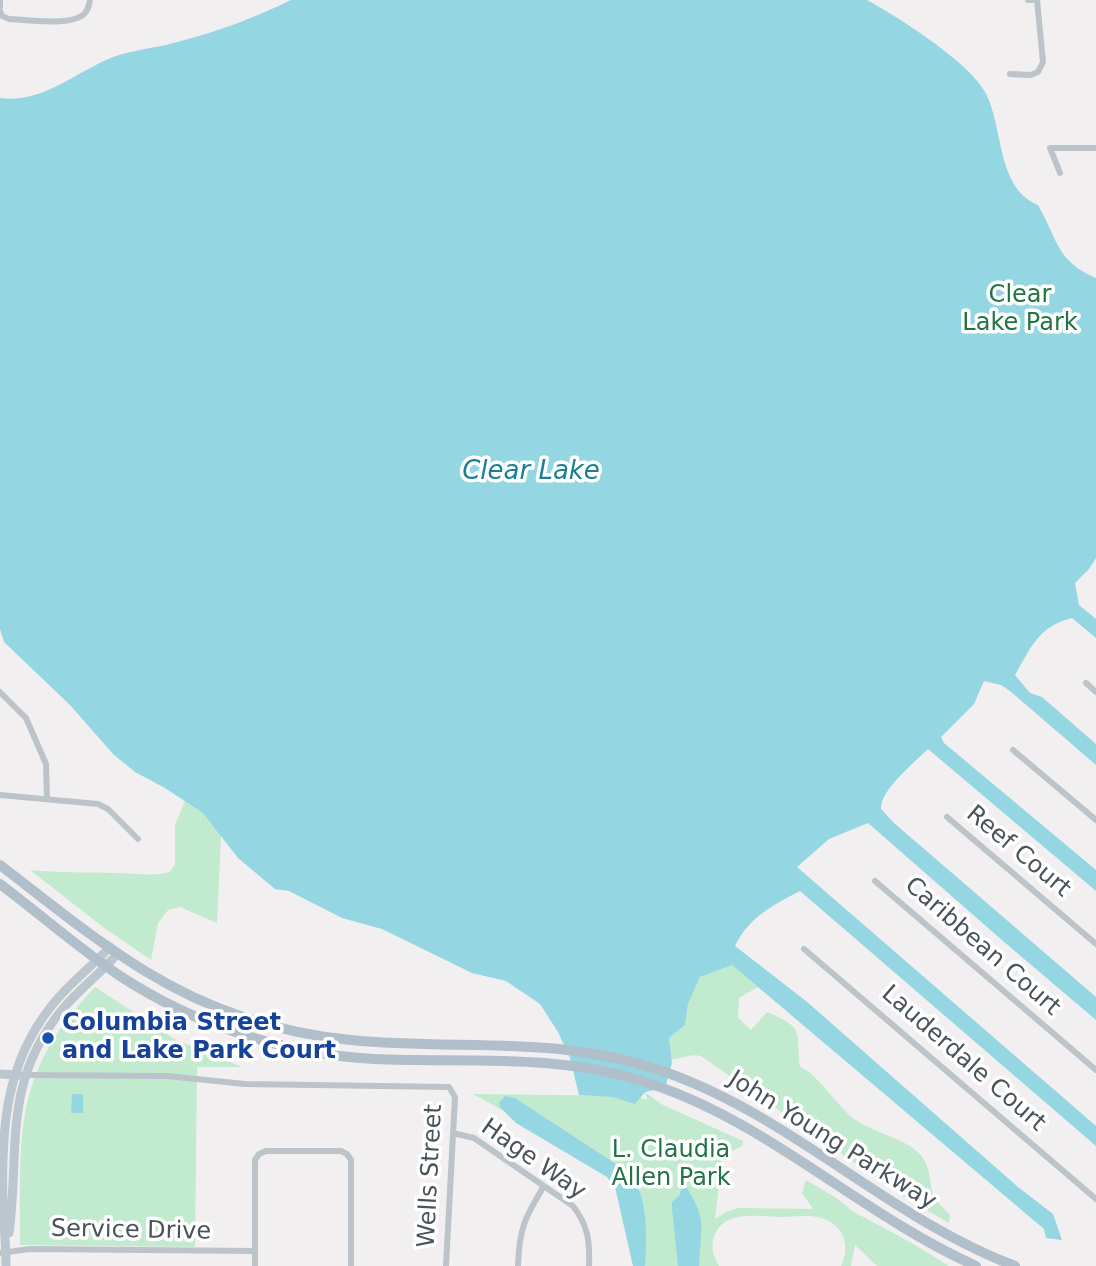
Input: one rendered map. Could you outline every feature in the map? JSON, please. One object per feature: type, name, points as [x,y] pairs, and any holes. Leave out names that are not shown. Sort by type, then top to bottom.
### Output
[{"type":"main road","name":"John Young Parkway","points":[[0,865],[145,971],[189,995],[236,1014],[286,1029],[368,1041],[535,1045],[603,1055],[684,1079],[734,1101],[772,1123],[914,1217],[971,1247],[1015,1266]]},
{"type":"main road","name":"John Young Parkway","points":[[0,884],[102,963],[155,997],[188,1014],[260,1040],[306,1051],[350,1057],[533,1060],[604,1070],[678,1093],[749,1127],[885,1217],[976,1266]]},
{"type":"main road","points":[[260,1040],[275,1037],[286,1029]]},
{"type":"street","points":[[0,0],[1,11],[9,19],[73,20],[88,9],[90,0]]},
{"type":"street","points":[[1010,74],[1031,75],[1038,72],[1042,62],[1037,0]]},
{"type":"street","points":[[1060,173],[1050,148],[1096,148]]},
{"type":"street","points":[[1086,683],[1096,692]]},
{"type":"street","points":[[0,692],[26,718],[46,764],[47,798]]},
{"type":"street","points":[[1013,750],[1096,820]]},
{"type":"street","points":[[0,795],[99,804],[108,809],[138,839]]},
{"type":"street","name":"Reef Court","points":[[947,817],[1096,944]]},
{"type":"street","name":"Caribbean Court","points":[[875,881],[1096,1070]]},
{"type":"street","name":"Lauderdale Court","points":[[804,949],[1096,1199]]},
{"type":"street","points":[[3,1253],[12,1209],[15,1125],[26,1075],[41,1041],[56,1018],[114,950]]},
{"type":"street","points":[[6,1266],[3,1253],[4,1130],[14,1075],[26,1046],[44,1016],[69,986],[102,963]]},
{"type":"street","points":[[0,1074],[26,1075]]},
{"type":"street","name":"Wells Street","points":[[26,1075],[167,1076],[246,1084],[445,1085],[453,1089],[455,1097],[446,1266]]},
{"type":"street","name":"Hage Way","points":[[453,1133],[474,1138],[573,1206],[582,1218],[589,1236],[589,1266]]},
{"type":"street","points":[[254,1266],[255,1160],[259,1154],[341,1151],[351,1160],[351,1266]]},
{"type":"street","points":[[517,1266],[520,1235],[526,1215],[544,1186]]},
{"type":"street","name":"Service Drive","points":[[3,1253],[30,1249],[255,1251]]},
{"type":"green space","points":[[185,801],[203,813],[221,835],[217,923],[180,907],[168,910],[158,923],[151,960],[103,927],[30,870],[150,875],[170,872],[175,864],[175,825]]},
{"type":"green space","points":[[732,965],[758,987],[739,998],[738,1018],[751,1030],[767,1012],[788,1022],[798,1038],[800,1067],[813,1075],[854,1119],[909,1146],[923,1158],[929,1171],[933,1194],[950,1215],[949,1223],[904,1197],[701,1056],[671,1059],[669,1038],[685,1025],[688,1004],[700,977]]},
{"type":"green space","points":[[95,987],[176,1040],[242,1067],[197,1067],[195,1247],[20,1245],[20,1170],[26,1107],[48,1049],[68,1019]]},
{"type":"green space","name":"L. Claudia Allen Park","points":[[645,1092],[661,1104],[743,1141],[742,1146],[722,1157],[715,1219],[738,1208],[813,1209],[802,1193],[806,1180],[838,1199],[852,1211],[949,1266],[877,1266],[855,1245],[851,1266],[841,1266],[845,1251],[844,1238],[830,1221],[806,1216],[749,1216],[731,1219],[717,1230],[712,1243],[719,1266],[638,1266],[622,1177],[473,1094],[636,1096],[647,1100]]},
{"type":"water","name":"Clear Lake","points":[[291,0],[867,0],[949,54],[977,80],[985,92],[1008,171],[1015,185],[1024,197],[1038,205],[1065,257],[1096,278],[1096,558],[1075,583],[1079,605],[1096,619],[1096,638],[1072,618],[1060,622],[1037,639],[1015,675],[1030,693],[1042,697],[1096,744],[1096,765],[1010,691],[1001,685],[984,681],[974,704],[941,737],[944,743],[1096,870],[1096,891],[928,749],[892,785],[881,809],[1096,997],[1096,1020],[868,823],[829,839],[797,867],[1096,1126],[1096,1146],[800,891],[771,907],[755,920],[735,946],[806,1001],[1018,1187],[1053,1214],[1062,1240],[1046,1238],[1044,1229],[732,965],[700,977],[688,1004],[685,1025],[669,1038],[672,1063],[665,1088],[645,1092],[635,1104],[613,1097],[579,1095],[570,1058],[558,1032],[540,1004],[506,981],[472,973],[382,929],[342,918],[289,891],[275,889],[238,858],[203,813],[135,772],[113,754],[70,705],[4,642],[0,629],[0,98],[32,96],[119,55],[210,33]]},
{"type":"water","points":[[72,1094],[83,1094],[83,1113],[71,1113]]},
{"type":"water","points":[[505,1096],[515,1098],[625,1170],[633,1178],[639,1189],[645,1214],[645,1266],[633,1266],[615,1187],[607,1177],[516,1123],[500,1107],[499,1103]]},
{"type":"water","points":[[683,1182],[700,1214],[699,1266],[678,1266],[672,1202],[679,1196]]},
{"type":"place","name":"Columbia Street and Lake Park Court","points":[[48,1038]]},
{"type":"park label","name":"Clear Lake Park","points":[[1020,310]]}]
